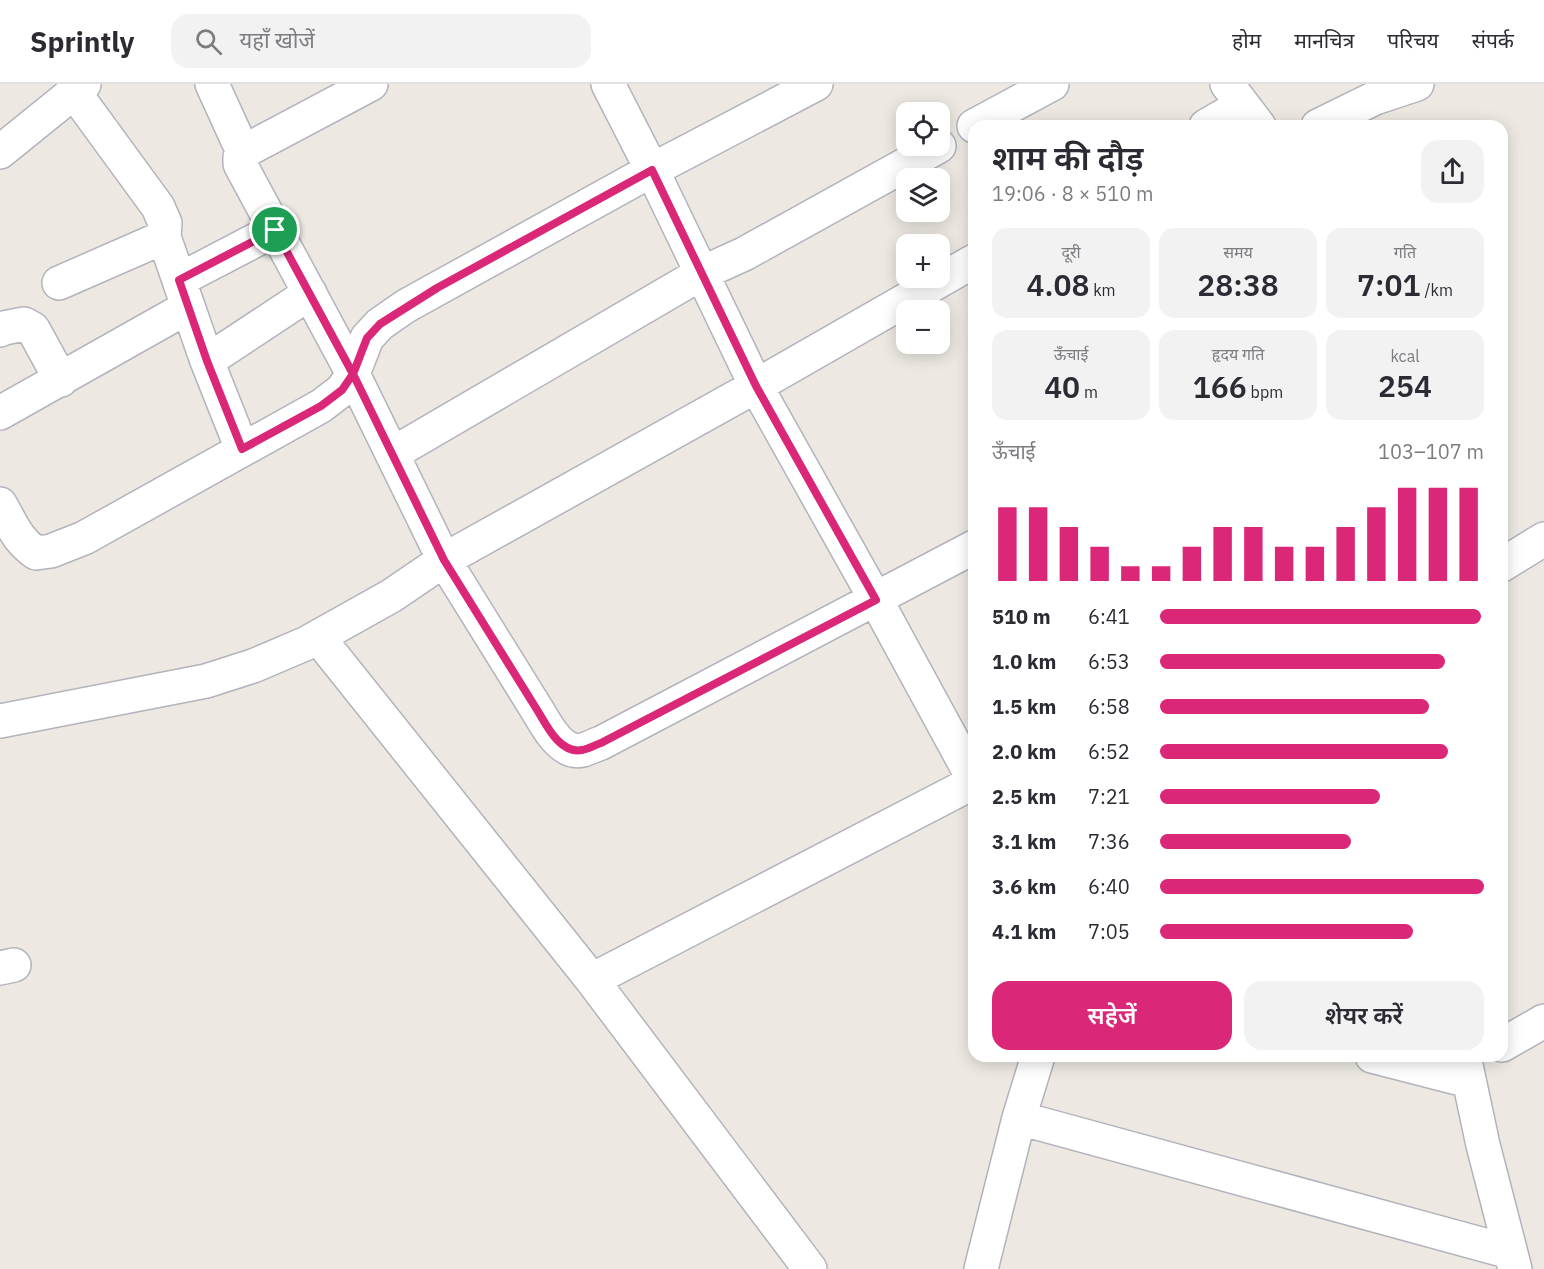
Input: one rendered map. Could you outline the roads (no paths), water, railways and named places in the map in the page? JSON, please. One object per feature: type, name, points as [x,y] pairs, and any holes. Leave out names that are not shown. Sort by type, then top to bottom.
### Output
[{"type":"street","points":[[212,84],[243,152]]},
{"type":"street","points":[[371,84],[243,152],[240,164],[353,374],[444,560],[553,734],[564,746],[580,751],[601,743],[968,550]]},
{"type":"street","points":[[608,84],[756,386],[968,770]]},
{"type":"street","points":[[0,504],[15,534],[36,553],[51,551],[84,538],[321,406],[342,390],[353,374],[367,338],[380,324],[437,288],[652,170],[816,84]]},
{"type":"street","points":[[985,120],[1052,84]]},
{"type":"street","points":[[1330,120],[1366,102],[1417,84]]},
{"type":"street","points":[[0,152],[79,88],[158,207],[165,223],[164,237],[207,361],[242,449]]},
{"type":"street","points":[[1217,120],[1243,105]]},
{"type":"street","points":[[950,139],[968,129]]},
{"type":"street","points":[[392,454],[702,273],[744,254],[919,156]]},
{"type":"street","points":[[0,413],[61,380],[275,230]]},
{"type":"street","points":[[59,283],[164,237]]},
{"type":"street","points":[[0,721],[206,681],[253,666],[318,637],[391,596],[444,560],[968,264]]},
{"type":"street","points":[[207,361],[310,293]]},
{"type":"street","points":[[1,326],[24,324],[33,329],[61,380]]},
{"type":"street","points":[[1508,561],[1544,539]]},
{"type":"street","points":[[318,637],[591,980],[810,1269]]},
{"type":"street","points":[[591,980],[968,784]]},
{"type":"street","points":[[1508,1042],[1544,1021]]},
{"type":"street","points":[[981,1269],[1019,1118],[1036,1062]]},
{"type":"street","points":[[1019,1118],[1512,1261],[1470,1064],[1446,1062]]}]
